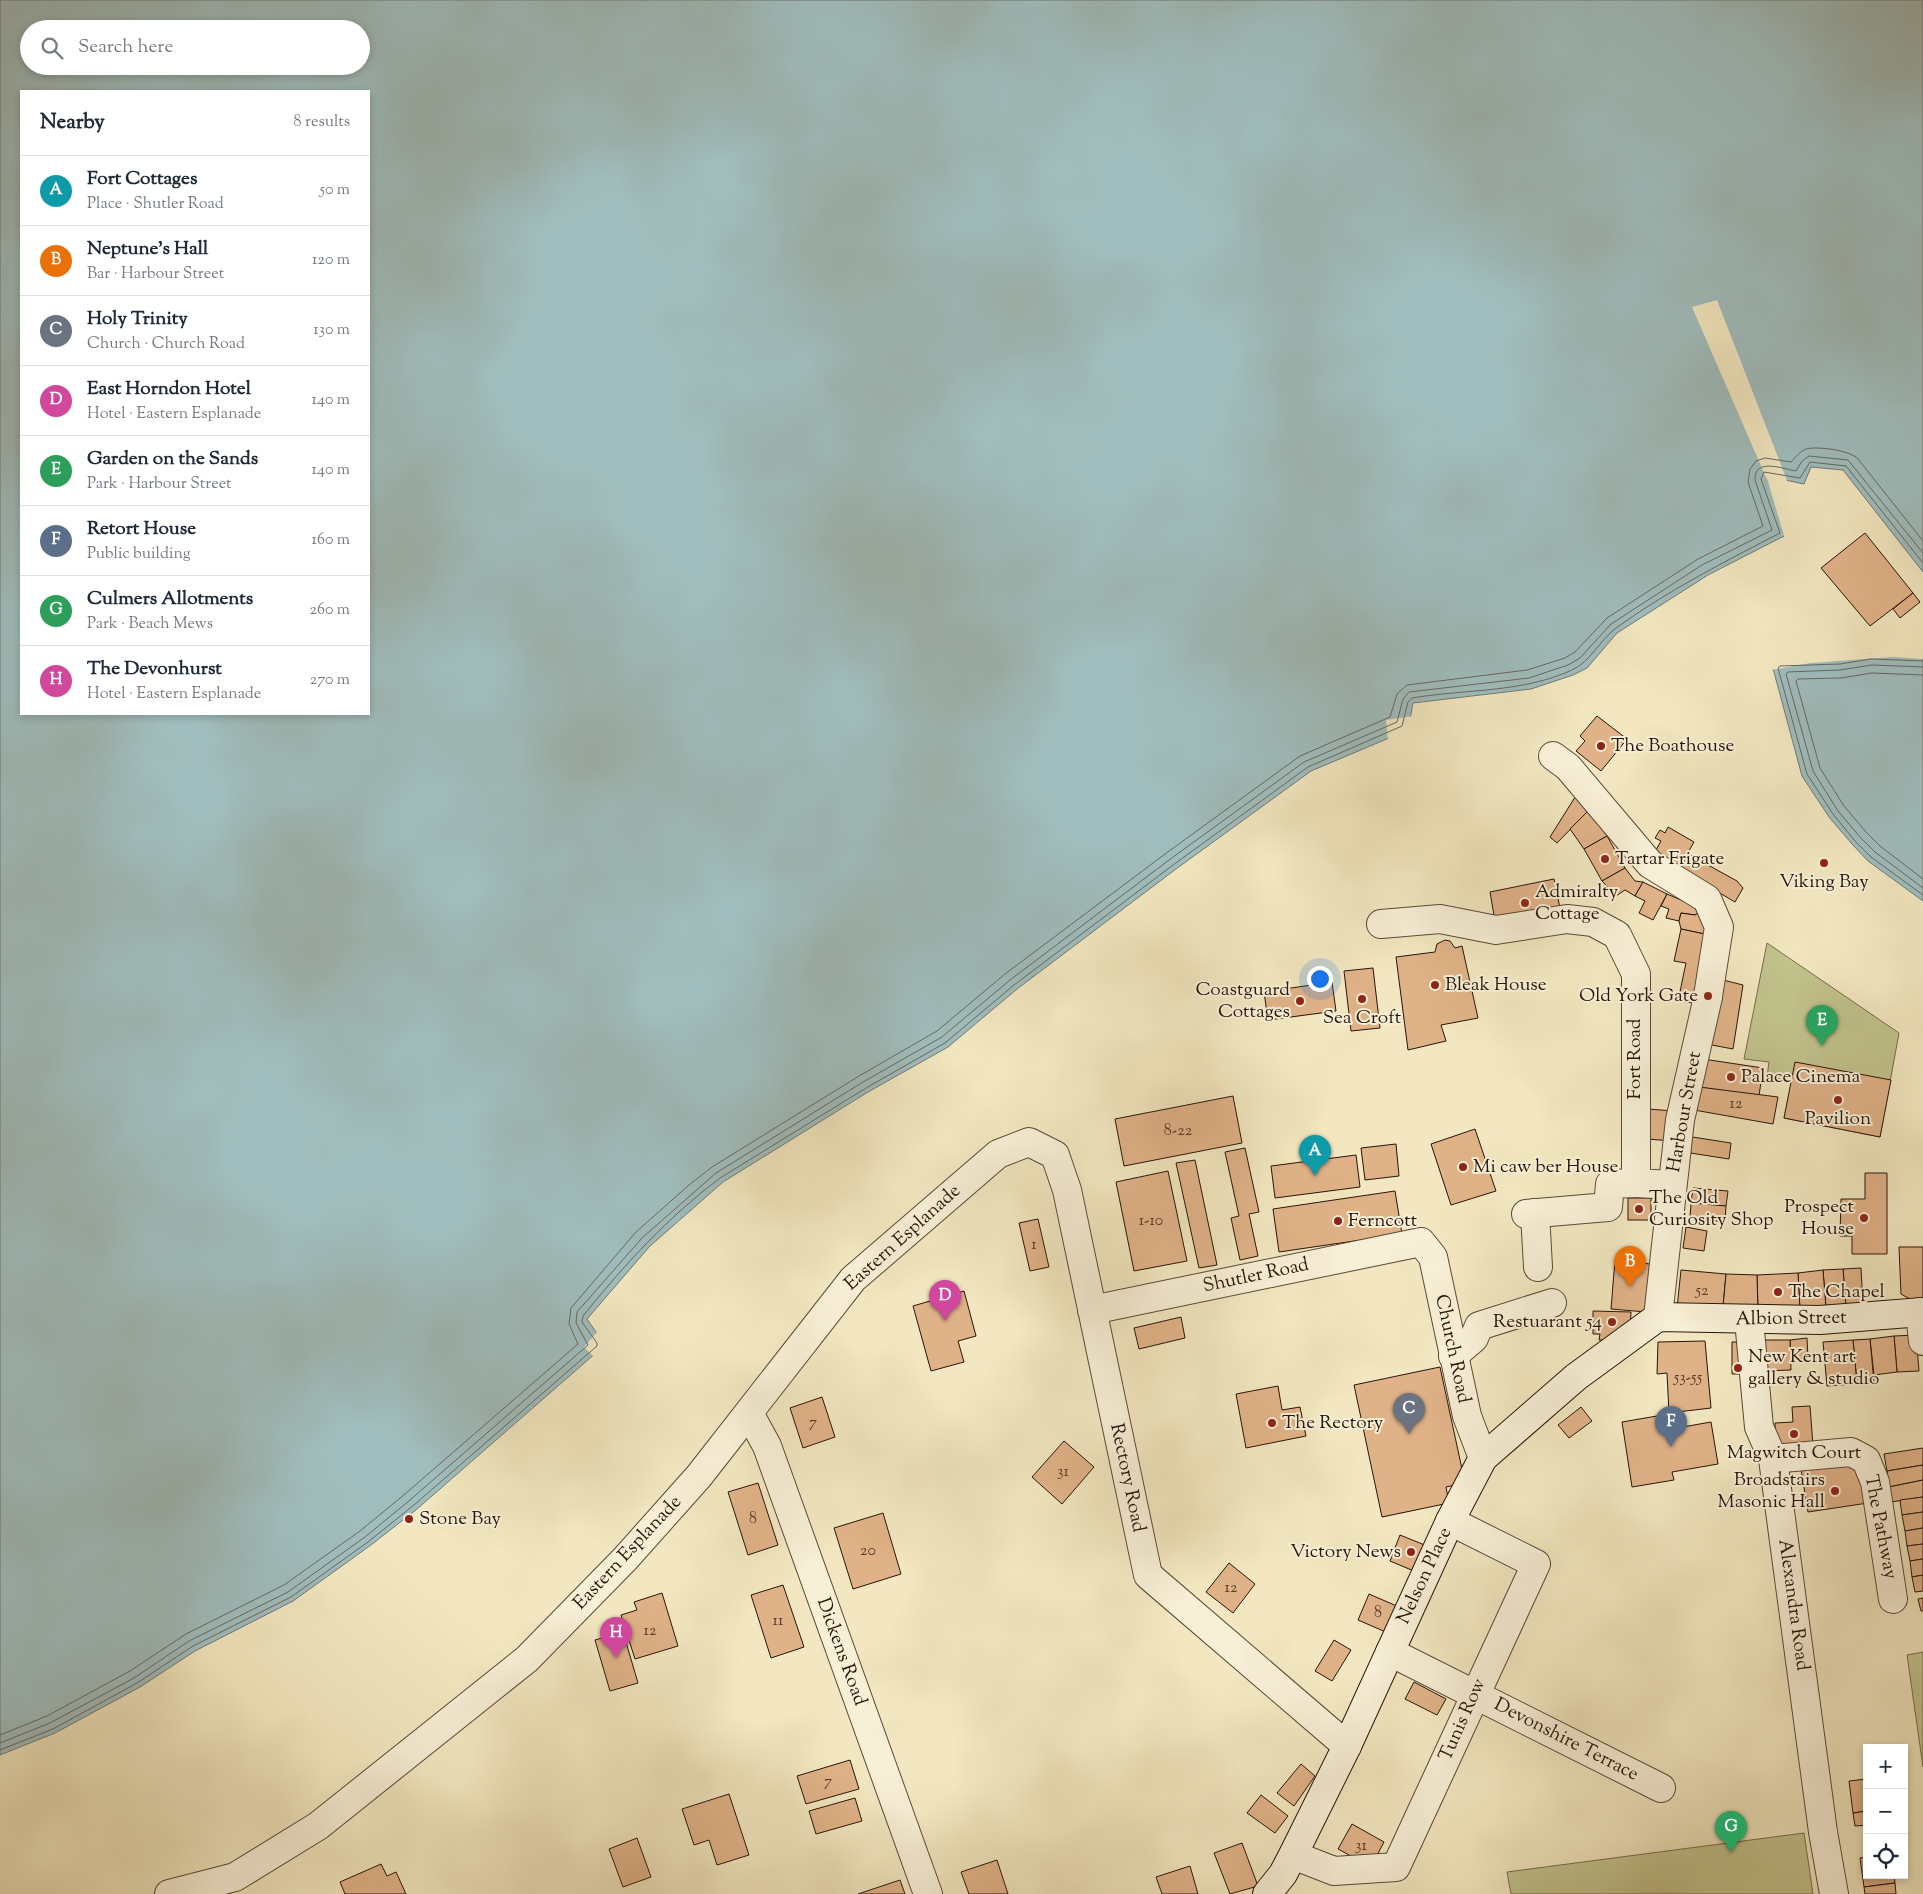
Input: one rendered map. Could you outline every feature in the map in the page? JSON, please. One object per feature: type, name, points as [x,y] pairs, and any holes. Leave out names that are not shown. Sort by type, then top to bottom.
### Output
[{"type":"street","name":"Harbour Street","points":[[1553,756],[1568,767],[1650,864],[1707,899],[1719,926],[1708,996],[1680,1120],[1658,1317]]},
{"type":"street","name":"Fort Road","points":[[1381,924],[1440,919],[1496,930],[1567,919],[1593,922],[1617,935],[1636,974],[1636,1183]]},
{"type":"street","name":"Rectory Road","points":[[1029,1142],[1056,1155],[1067,1190],[1148,1575],[1347,1746]]},
{"type":"street","name":"Eastern Esplanade","points":[[168,1894],[235,1878],[318,1826],[520,1665],[625,1559],[699,1476],[853,1279],[998,1154],[1029,1142]]},
{"type":"street","points":[[1538,1267],[1530,1214],[1608,1207],[1610,1184],[1672,1185]]},
{"type":"street","name":"Shutler Road","points":[[1092,1310],[1421,1242]]},
{"type":"street","name":"Church Road","points":[[1421,1242],[1432,1257],[1467,1416],[1483,1458]]},
{"type":"street","points":[[1453,1356],[1474,1338],[1479,1326],[1552,1303]]},
{"type":"street","points":[[1921,1312],[1923,1341]]},
{"type":"street","name":"Albion Street","points":[[1658,1317],[1820,1320],[1921,1312]]},
{"type":"street","name":"Nelson Place","points":[[1267,1894],[1283,1874],[1347,1746],[1450,1521],[1483,1458],[1576,1377],[1658,1317]]},
{"type":"street","name":"Alexandra Road","points":[[1749,1320],[1759,1427],[1773,1459],[1823,1832],[1834,1894]]},
{"type":"street","name":"Dickens Road","points":[[749,1412],[768,1446],[928,1894]]},
{"type":"street","name":"The Pathway","points":[[1773,1459],[1851,1452],[1866,1460],[1875,1482],[1893,1599]]},
{"type":"street","name":"Tunis Row","points":[[1293,1855],[1334,1871],[1396,1866],[1536,1564],[1450,1521]]},
{"type":"street","name":"Devonshire Terrace","points":[[1390,1652],[1662,1788]]},
{"type":"green space","points":[[1767,943],[1899,1033],[1880,1137],[1784,1118],[1792,1081],[1767,1077],[1769,1062],[1744,1059]]},
{"type":"green space","points":[[1923,1652],[1923,1767],[1907,1655]]},
{"type":"green space","points":[[1804,1833],[1813,1894],[1511,1894],[1507,1872]]},
{"type":"water","points":[[0,0],[1923,0],[1923,572],[1843,470],[1811,467],[1804,484],[1766,476],[1788,534],[1708,575],[1617,633],[1587,668],[1573,675],[1531,689],[1413,703],[1408,730],[1311,771],[1176,869],[1017,989],[948,1047],[868,1092],[723,1182],[650,1246],[587,1319],[605,1345],[417,1509],[371,1545],[293,1601],[195,1651],[140,1687],[55,1733],[0,1755]]},
{"type":"water","points":[[1871,654],[1923,656],[1923,901],[1868,861],[1829,817],[1802,776],[1771,661],[1839,659]]},
{"type":"pier","points":[[1717,300],[1788,483],[1769,479],[1790,534],[1785,539],[1768,482],[1692,307]]},
{"type":"pier","points":[[1891,651],[1923,654],[1923,659],[1892,657],[1811,663],[1771,670],[1768,661],[1771,658],[1839,657]]},
{"type":"pier","points":[[1413,716],[1409,731],[1382,743],[1388,740],[1386,720]]},
{"type":"pier","points":[[598,1331],[607,1345],[595,1358],[584,1347]]},
{"type":"building","points":[[1865,533],[1913,593],[1870,626],[1821,568]]},
{"type":"building","points":[[1913,593],[1920,602],[1900,618],[1893,609]]},
{"type":"building","name":"The Boathouse","points":[[1597,716],[1627,739],[1601,771],[1576,751],[1585,741],[1580,736]]},
{"type":"building","points":[[1577,794],[1594,805],[1557,843],[1550,837]]},
{"type":"building","points":[[1594,805],[1607,836],[1584,849],[1570,829]]},
{"type":"building","points":[[1668,827],[1694,842],[1678,870],[1667,863],[1656,850],[1661,841],[1655,838],[1660,830],[1665,833]]},
{"type":"building","name":"Tartar Frigate","points":[[1607,836],[1625,868],[1602,881],[1584,849]]},
{"type":"building","points":[[1688,854],[1737,881],[1743,888],[1735,902],[1679,869]]},
{"type":"building","points":[[1625,868],[1635,881],[1643,882],[1635,896],[1625,890],[1616,896],[1602,881]]},
{"type":"building","name":"Admiralty Cottage","points":[[1554,879],[1561,913],[1496,927],[1490,892]]},
{"type":"building","points":[[1643,882],[1667,894],[1653,920],[1639,913],[1645,901],[1635,896]]},
{"type":"building","points":[[1667,894],[1688,903],[1699,912],[1695,915],[1681,913],[1679,921],[1666,918],[1669,909],[1661,906]]},
{"type":"building","points":[[1699,912],[1714,936],[1681,929],[1679,921],[1681,913],[1695,915]]},
{"type":"building","points":[[1681,929],[1714,936],[1702,1004],[1678,1001],[1686,963],[1674,961]]},
{"type":"building","points":[[1445,940],[1450,941],[1455,948],[1462,946],[1478,1018],[1441,1025],[1446,1041],[1408,1050],[1396,957],[1435,952],[1437,944]]},
{"type":"building","name":"Sea Croft","points":[[1373,968],[1380,1028],[1351,1031],[1344,971]]},
{"type":"building","points":[[1715,978],[1743,985],[1733,1049],[1701,1043]]},
{"type":"building","name":"Coastguard Cottages","points":[[1332,982],[1336,1011],[1268,1020],[1264,992]]},
{"type":"building","name":"Palace Cinema","points":[[1703,1059],[1763,1068],[1759,1096],[1699,1087]]},
{"type":"building","name":"Pavilion","points":[[1795,1062],[1891,1080],[1880,1137],[1784,1118]]},
{"type":"building","points":[[1699,1087],[1778,1097],[1773,1124],[1694,1110]]},
{"type":"building","points":[[1233,1096],[1242,1143],[1124,1166],[1115,1119]]},
{"type":"building","points":[[1648,1109],[1674,1111],[1672,1141],[1647,1139]]},
{"type":"building","name":"Mi caw ber House","points":[[1475,1129],[1496,1191],[1451,1205],[1431,1144]]},
{"type":"building","points":[[1686,1136],[1731,1143],[1729,1159],[1684,1152]]},
{"type":"building","points":[[1396,1144],[1399,1176],[1365,1180],[1361,1148]]},
{"type":"building","points":[[1245,1148],[1259,1212],[1249,1214],[1258,1256],[1240,1260],[1231,1218],[1239,1216],[1225,1152]]},
{"type":"building","points":[[1356,1155],[1360,1187],[1275,1198],[1271,1166]]},
{"type":"building","points":[[1195,1160],[1217,1265],[1199,1268],[1176,1163]]},
{"type":"building","points":[[1168,1171],[1187,1261],[1134,1271],[1116,1182]]},
{"type":"building","name":"Prospect House","points":[[1865,1173],[1887,1173],[1887,1254],[1852,1254],[1852,1236],[1840,1236],[1841,1199],[1865,1199]]},
{"type":"building","points":[[1693,1188],[1728,1191],[1726,1206],[1691,1203]]},
{"type":"building","name":"Ferncott","points":[[1395,1191],[1402,1234],[1279,1252],[1273,1209]]},
{"type":"building","name":"The Old Curiosity Shop","points":[[1628,1198],[1651,1198],[1651,1220],[1628,1220]]},
{"type":"building","points":[[1691,1203],[1726,1206],[1725,1222],[1690,1218]]},
{"type":"building","points":[[1038,1219],[1049,1267],[1030,1271],[1019,1223]]},
{"type":"building","points":[[1686,1227],[1707,1231],[1704,1251],[1683,1248]]},
{"type":"building","points":[[1899,1247],[1923,1247],[1923,1298],[1910,1299],[1901,1294]]},
{"type":"building","points":[[1615,1260],[1650,1264],[1646,1312],[1611,1309]]},
{"type":"building","points":[[1861,1268],[1863,1306],[1846,1307],[1843,1269]]},
{"type":"building","points":[[1843,1269],[1846,1307],[1826,1308],[1823,1270]]},
{"type":"building","points":[[1681,1270],[1726,1274],[1722,1318],[1677,1308]]},
{"type":"building","points":[[1823,1270],[1826,1308],[1800,1310],[1798,1273]]},
{"type":"building","name":"The Chapel","points":[[1798,1273],[1800,1310],[1758,1311],[1757,1275]]},
{"type":"building","points":[[1726,1274],[1757,1275],[1758,1311],[1722,1318]]},
{"type":"building","points":[[964,1291],[976,1336],[958,1341],[964,1362],[931,1371],[913,1306]]},
{"type":"building","name":"Restuarant 54","points":[[1593,1311],[1631,1312],[1630,1333],[1618,1340],[1599,1340],[1600,1334],[1593,1334]]},
{"type":"building","points":[[1181,1317],[1185,1338],[1139,1349],[1134,1328]]},
{"type":"building","points":[[1916,1335],[1919,1371],[1897,1372],[1894,1336]]},
{"type":"building","points":[[1894,1336],[1897,1372],[1874,1375],[1870,1339]]},
{"type":"building","points":[[1807,1338],[1808,1358],[1791,1359],[1790,1340]]},
{"type":"building","points":[[1870,1339],[1874,1383],[1857,1384],[1853,1340]]},
{"type":"building","points":[[1764,1340],[1790,1340],[1791,1370],[1765,1371]]},
{"type":"building","points":[[1853,1340],[1857,1384],[1827,1386],[1823,1342]]},
{"type":"building","points":[[1705,1341],[1711,1408],[1669,1413],[1667,1373],[1657,1374],[1658,1342]]},
{"type":"building","points":[[1732,1342],[1744,1342],[1745,1374],[1732,1374]]},
{"type":"building","points":[[1440,1367],[1465,1483],[1446,1487],[1449,1503],[1382,1517],[1354,1385]]},
{"type":"building","name":"The Rectory","points":[[1278,1386],[1282,1410],[1300,1407],[1306,1436],[1246,1448],[1236,1394]]},
{"type":"building","points":[[822,1397],[835,1437],[803,1448],[790,1408]]},
{"type":"building","name":"Magwitch Court","points":[[1810,1406],[1813,1446],[1776,1448],[1775,1423],[1793,1422],[1792,1407]]},
{"type":"building","points":[[1581,1407],[1592,1421],[1569,1438],[1558,1425]]},
{"type":"building","points":[[1657,1416],[1660,1431],[1711,1422],[1718,1464],[1672,1472],[1674,1480],[1632,1487],[1622,1422]]},
{"type":"building","points":[[1064,1441],[1094,1467],[1062,1504],[1032,1477]]},
{"type":"building","points":[[1923,1448],[1923,1465],[1887,1471],[1884,1454]]},
{"type":"building","name":"Broadstairs Masonic Hall","points":[[1857,1463],[1868,1503],[1808,1512],[1801,1469]]},
{"type":"building","points":[[1923,1465],[1923,1480],[1889,1487],[1887,1471]]},
{"type":"building","points":[[1923,1480],[1923,1497],[1891,1502],[1889,1487]]},
{"type":"building","points":[[758,1483],[778,1545],[748,1555],[728,1492]]},
{"type":"building","points":[[1923,1497],[1923,1512],[1902,1515],[1900,1500]]},
{"type":"building","points":[[1923,1512],[1923,1528],[1905,1531],[1902,1515]]},
{"type":"building","points":[[883,1513],[901,1574],[853,1589],[834,1528]]},
{"type":"building","points":[[1923,1528],[1923,1544],[1907,1546],[1905,1531]]},
{"type":"building","points":[[1400,1535],[1432,1548],[1421,1574],[1390,1561]]},
{"type":"building","points":[[1923,1544],[1923,1559],[1910,1561],[1907,1546]]},
{"type":"building","points":[[1923,1559],[1923,1575],[1912,1577],[1910,1561]]},
{"type":"building","points":[[1229,1563],[1255,1584],[1233,1613],[1206,1592]]},
{"type":"building","points":[[1923,1575],[1923,1591],[1915,1592],[1912,1577]]},
{"type":"building","points":[[783,1585],[804,1647],[771,1658],[751,1595]]},
{"type":"building","points":[[662,1593],[678,1646],[635,1659],[621,1615],[637,1610],[634,1602]]},
{"type":"building","points":[[1369,1594],[1399,1607],[1388,1633],[1358,1620]]},
{"type":"building","points":[[1923,1598],[1923,1611],[1921,1611],[1918,1599]]},
{"type":"building","points":[[623,1632],[638,1683],[610,1691],[595,1640]]},
{"type":"building","points":[[1334,1640],[1351,1650],[1332,1681],[1315,1671]]},
{"type":"building","points":[[1414,1682],[1446,1699],[1437,1715],[1405,1699]]},
{"type":"building","points":[[850,1760],[859,1789],[806,1804],[797,1776]]},
{"type":"building","points":[[1301,1764],[1315,1776],[1294,1806],[1277,1793]]},
{"type":"building","points":[[1863,1779],[1863,1812],[1853,1813],[1849,1781]]},
{"type":"building","points":[[729,1794],[749,1855],[717,1865],[709,1840],[694,1845],[682,1809]]},
{"type":"building","points":[[1261,1795],[1288,1816],[1275,1833],[1247,1813]]},
{"type":"building","points":[[855,1798],[862,1821],[816,1834],[809,1811]]},
{"type":"building","points":[[1863,1812],[1863,1825],[1855,1826],[1853,1813]]},
{"type":"building","points":[[1352,1824],[1384,1842],[1371,1867],[1338,1849]]},
{"type":"building","points":[[637,1838],[651,1877],[623,1887],[609,1849]]},
{"type":"building","points":[[1242,1843],[1258,1886],[1230,1894],[1214,1853]]},
{"type":"building","points":[[1860,1858],[1863,1858],[1863,1879],[1894,1879],[1895,1883],[1864,1887]]},
{"type":"building","points":[[997,1860],[1008,1894],[969,1894],[961,1872]]},
{"type":"building","points":[[381,1864],[387,1876],[396,1872],[406,1894],[345,1894],[340,1882]]},
{"type":"building","points":[[1190,1866],[1198,1894],[1162,1894],[1156,1877]]},
{"type":"building","points":[[900,1880],[905,1894],[858,1894]]},
{"type":"building","points":[[1895,1883],[1896,1894],[1865,1894],[1864,1887]]},
{"type":"place","name":"The Boathouse","points":[[1601,746]]},
{"type":"place","name":"Tartar Frigate","points":[[1605,859]]},
{"type":"place","name":"Viking Bay","points":[[1824,863]]},
{"type":"place","name":"Admiralty Cottage","points":[[1525,903]]},
{"type":"place","name":"Bleak House","points":[[1435,985]]},
{"type":"place","name":"Old York Gate","points":[[1708,996]]},
{"type":"place","name":"Sea Croft","points":[[1362,999]]},
{"type":"place","name":"Coastguard Cottages","points":[[1300,1001]]},
{"type":"place","name":"Garden on the Sands","points":[[1822,1046]]},
{"type":"place","name":"Palace Cinema","points":[[1731,1077]]},
{"type":"place","name":"Pavilion","points":[[1838,1100]]},
{"type":"place","name":"Mi caw ber House","points":[[1463,1167]]},
{"type":"place","name":"Fort Cottages","points":[[1315,1176]]},
{"type":"place","name":"The Old Curiosity Shop","points":[[1639,1209]]},
{"type":"place","name":"Prospect House","points":[[1864,1218]]},
{"type":"place","name":"Ferncott","points":[[1338,1221]]},
{"type":"place","name":"Neptune's Hall","points":[[1630,1287]]},
{"type":"place","name":"The Chapel","points":[[1778,1292]]},
{"type":"place","name":"East Horndon Hotel","points":[[945,1321]]},
{"type":"place","name":"Restuarant 54","points":[[1612,1322]]},
{"type":"place","name":"New Kent art gallery & studio","points":[[1738,1368]]},
{"type":"place","name":"The Rectory","points":[[1272,1423]]},
{"type":"place","name":"Holy Trinity","points":[[1409,1434]]},
{"type":"place","name":"Magwitch Court","points":[[1794,1434]]},
{"type":"place","name":"Retort House","points":[[1671,1447]]},
{"type":"place","name":"Broadstairs Masonic Hall","points":[[1835,1491]]},
{"type":"place","name":"Stone Bay","points":[[409,1519]]},
{"type":"place","name":"Victory News","points":[[1411,1552]]},
{"type":"place","name":"The Devonhurst","points":[[616,1658]]},
{"type":"place","name":"Culmers Allotments","points":[[1731,1852]]}]
